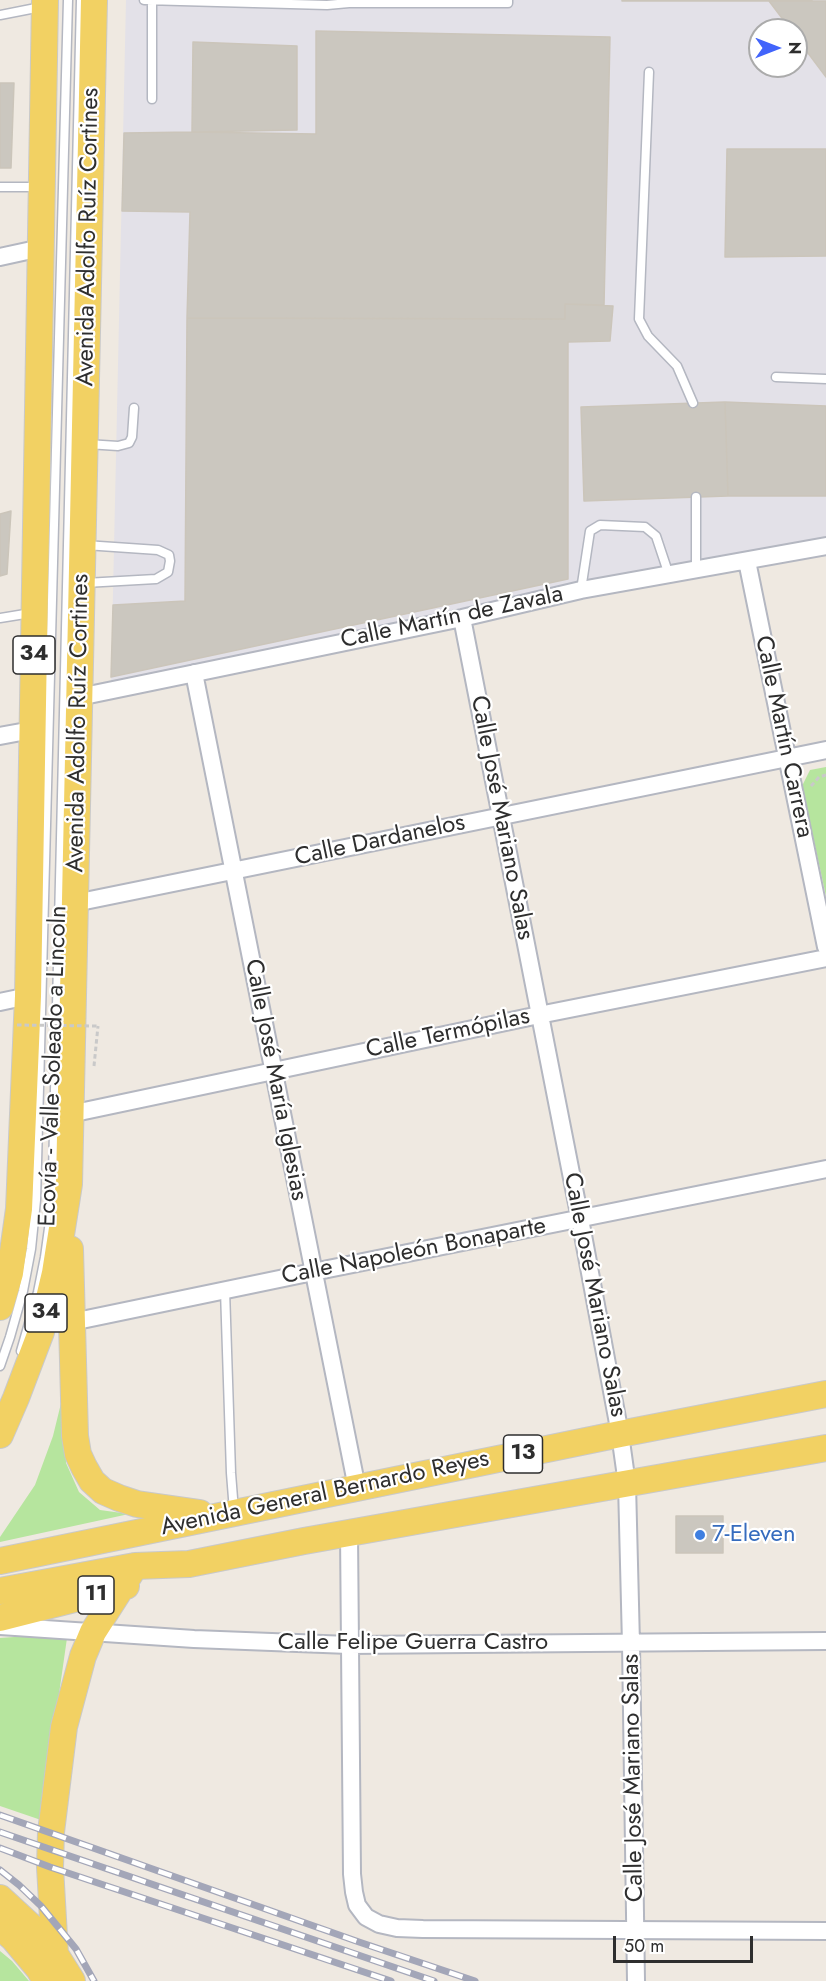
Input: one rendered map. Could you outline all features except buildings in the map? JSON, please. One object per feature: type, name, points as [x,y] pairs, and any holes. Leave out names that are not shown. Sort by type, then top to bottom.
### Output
[{"type":"main road","name":"Avenida Adolfo Ruíz Cortines","points":[[0,1435],[41,1332],[55,1273],[69,1184],[94,0]]},
{"type":"main road","name":"Avenida Adolfo Ruíz Cortines","points":[[0,1307],[19,1209],[28,996],[41,186],[52,2]]},
{"type":"main road","points":[[69,1184],[75,1436],[78,1454],[84,1467],[103,1491],[136,1504],[228,1514]]},
{"type":"main road","name":"Avenida General Bernardo Reyes","points":[[0,1561],[826,1394]]},
{"type":"main road","name":"Avenida General Bernardo Reyes","points":[[0,1592],[135,1566],[189,1564],[826,1448]]},
{"type":"main road","name":"11","points":[[0,1618],[120,1589],[189,1564]]},
{"type":"main road","points":[[55,1954],[50,1867],[51,1832],[64,1727],[72,1690],[93,1632],[135,1566]]},
{"type":"main road","points":[[0,1898],[38,1933],[72,1981]]},
{"type":"main road","points":[[0,1927],[20,1946],[46,1981]]},
{"type":"street","points":[[0,257],[40,248]]},
{"type":"street","name":"Calle Martín de Zavala","points":[[79,697],[462,618],[581,590],[826,546]]},
{"type":"street","name":"Calle Martín Carrera","points":[[747,561],[826,947]]},
{"type":"street","name":"Calle José Mariano Salas","points":[[462,618],[580,1220],[620,1434],[627,1484],[636,1981]]},
{"type":"street","name":"Calle José María Iglesias","points":[[194,673],[357,1488]]},
{"type":"street","points":[[0,736],[32,730]]},
{"type":"street","name":"Calle Dardanelos","points":[[75,903],[826,750]]},
{"type":"street","name":"Calle Termópilas","points":[[70,1114],[539,1015],[826,958]]},
{"type":"street","points":[[0,1002],[28,996]]},
{"type":"street","name":"Calle Napoleón Bonaparte","points":[[72,1322],[826,1169]]},
{"type":"street","points":[[350,1533],[352,1874],[357,1905],[366,1917],[379,1924],[405,1928],[826,1931]]},
{"type":"street","name":"Calle Felipe Guerra Castro","points":[[0,1626],[194,1639],[350,1645],[826,1641]]},
{"type":"lane","name":"Ecovía - Valle Soleado a Lincoln","points":[[18,1359],[38,1292],[45,1257],[53,1173],[81,0]]},
{"type":"lane","points":[[144,0],[327,5],[350,1],[508,3],[508,0]]},
{"type":"lane","points":[[152,0],[152,99]]},
{"type":"lane","points":[[0,15],[52,2],[36,1200],[31,1249],[23,1290],[0,1366]]},
{"type":"lane","points":[[649,72],[639,319],[648,336],[677,366],[693,403]]},
{"type":"lane","points":[[0,187],[41,186]]},
{"type":"lane","points":[[776,377],[826,379]]},
{"type":"lane","points":[[84,444],[118,446],[129,443],[132,437],[134,408]]},
{"type":"lane","points":[[696,497],[696,570]]},
{"type":"lane","points":[[581,590],[590,531],[600,525],[645,527],[656,536],[669,575]]},
{"type":"lane","points":[[81,583],[156,579],[168,572],[170,561],[169,555],[158,550],[82,545]]},
{"type":"lane","points":[[0,618],[34,612]]},
{"type":"lane","points":[[225,1290],[228,1514]]},
{"type":"path","points":[[17,1025],[98,1026],[95,1066]]},
{"type":"shaded area","points":[[126,0],[826,0],[826,541],[111,684]]},
{"type":"green space","points":[[826,767],[826,896],[802,786],[810,770]]},
{"type":"green space","points":[[64,1391],[66,1463],[79,1492],[100,1510],[129,1514],[0,1542],[0,1537],[35,1485],[53,1436]]},
{"type":"green space","points":[[28,1636],[67,1638],[41,1820],[0,1806],[0,1638]]},
{"type":"green space","points":[[0,1951],[12,1961],[29,1981],[0,1981]]},
{"type":"railway","points":[[0,1815],[475,1981]]},
{"type":"railway","points":[[0,1832],[434,1981]]},
{"type":"railway","points":[[0,1848],[50,1867],[391,1981]]},
{"type":"railway","points":[[0,1870],[41,1906],[76,1949],[94,1981]]},
{"type":"place","name":"7-Eleven","points":[[700,1535]]}]
